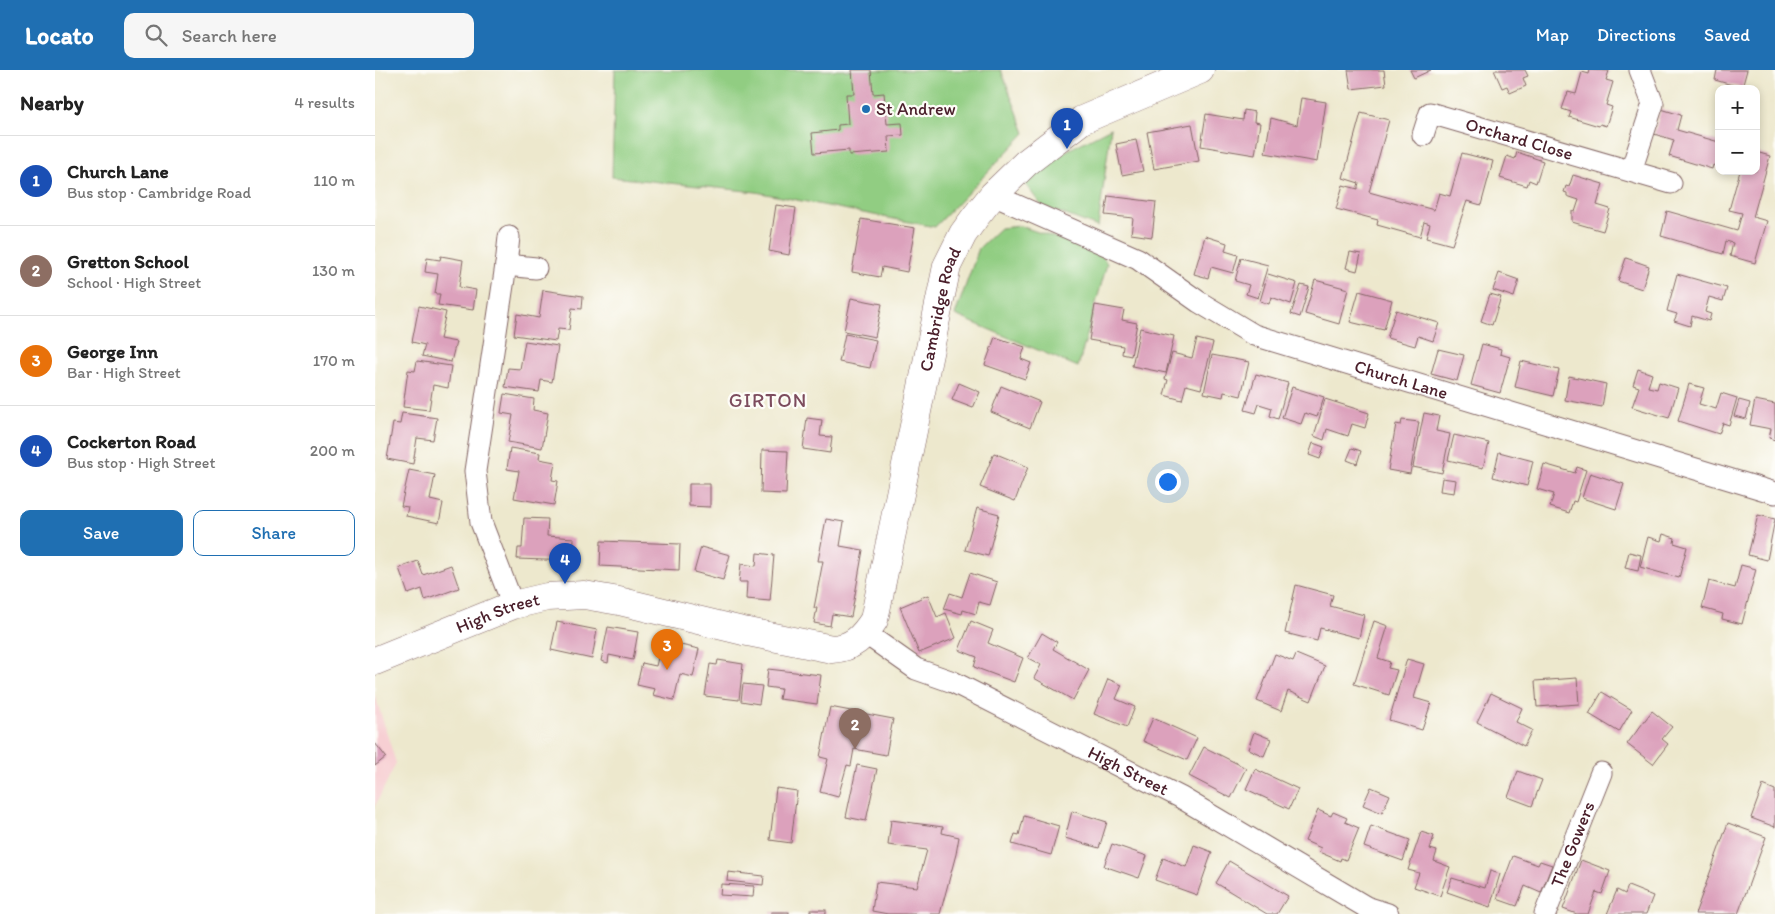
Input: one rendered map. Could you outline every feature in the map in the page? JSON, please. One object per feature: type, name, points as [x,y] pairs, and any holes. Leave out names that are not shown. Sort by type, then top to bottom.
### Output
[{"type":"street","name":"Cambridge Road","points":[[832,648],[843,648],[853,645],[874,620],[947,266],[963,234],[993,195],[1026,163],[1082,120],[1200,70]]},
{"type":"street","points":[[1631,171],[1653,104],[1640,70]]},
{"type":"street","name":"Orchard Close","points":[[1423,136],[1429,113],[1671,183]]},
{"type":"street","name":"Church Lane","points":[[993,195],[1138,260],[1199,302],[1254,335],[1775,493]]},
{"type":"street","points":[[509,237],[475,471],[481,522],[513,605]]},
{"type":"street","points":[[506,265],[536,268]]},
{"type":"street","name":"High Street","points":[[375,662],[513,605],[547,597],[584,595],[619,601],[743,631],[832,648]]},
{"type":"street","name":"High Street","points":[[865,633],[916,669],[953,682],[1180,797],[1368,910],[1388,914]]},
{"type":"street","name":"The Gowers","points":[[1545,914],[1601,774]]},
{"type":"shaded area","points":[[375,695],[396,763],[375,806]]},
{"type":"green space","points":[[615,70],[1001,70],[1025,133],[935,227],[756,192],[612,177]]},
{"type":"green space","points":[[1111,128],[1098,227],[1042,206],[1025,184],[1064,152]]},
{"type":"green space","points":[[1020,226],[1101,253],[1107,264],[1078,367],[955,315],[979,248],[1000,228]]},
{"type":"building","name":"St Andrew","points":[[852,70],[871,70],[873,94],[884,93],[887,124],[902,123],[903,135],[888,136],[889,152],[849,155],[849,150],[814,153],[812,133],[838,130],[838,125],[848,124],[846,94],[854,94]]},
{"type":"building","points":[[1348,70],[1384,70],[1386,85],[1351,89]]},
{"type":"building","points":[[1410,70],[1431,70],[1414,78]]},
{"type":"building","points":[[1494,70],[1525,70],[1528,76],[1523,78],[1526,86],[1510,93],[1507,86],[1502,88]]},
{"type":"building","points":[[1590,70],[1609,71],[1606,80],[1613,82],[1606,105],[1612,107],[1606,126],[1600,124],[1599,126],[1569,117],[1571,112],[1562,109],[1568,92],[1576,94],[1582,72],[1589,74]]},
{"type":"building","points":[[1717,70],[1747,70],[1743,85],[1732,85],[1715,80]]},
{"type":"building","points":[[1301,98],[1326,102],[1317,162],[1265,153],[1271,118],[1297,125]]},
{"type":"building","points":[[1661,109],[1681,115],[1677,130],[1715,141],[1715,166],[1713,165],[1712,169],[1669,156],[1674,140],[1654,134]]},
{"type":"building","points":[[1244,110],[1255,112],[1254,122],[1260,123],[1255,155],[1201,146],[1206,114],[1243,120]]},
{"type":"building","points":[[1361,113],[1389,120],[1369,192],[1434,210],[1439,193],[1450,196],[1462,153],[1493,161],[1481,205],[1467,201],[1452,245],[1426,238],[1430,224],[1424,222],[1420,237],[1377,225],[1378,220],[1336,209],[1343,185],[1358,189],[1359,183],[1343,178]]},
{"type":"building","points":[[1192,124],[1199,161],[1154,169],[1147,132]]},
{"type":"building","points":[[1136,140],[1143,171],[1122,175],[1116,144]]},
{"type":"building","points":[[1517,152],[1543,161],[1536,183],[1529,180],[1527,186],[1500,178],[1507,156],[1515,159]]},
{"type":"building","points":[[1760,153],[1770,156],[1753,217],[1767,221],[1755,263],[1730,256],[1733,243],[1726,241],[1723,254],[1661,236],[1667,211],[1737,231],[1742,213],[1729,210],[1739,175],[1760,175]]},
{"type":"building","points":[[1573,175],[1603,184],[1597,205],[1610,209],[1603,231],[1572,222],[1572,211],[1575,212],[1579,200],[1567,196],[1567,193],[1564,192],[1566,186],[1569,187]]},
{"type":"building","points":[[1108,196],[1156,202],[1152,237],[1131,234],[1133,218],[1105,215]]},
{"type":"building","points":[[776,205],[796,208],[789,255],[769,251]]},
{"type":"building","points":[[861,219],[915,228],[907,272],[882,267],[880,277],[852,272]]},
{"type":"building","points":[[1205,236],[1227,243],[1225,251],[1238,255],[1233,273],[1211,267],[1208,278],[1194,274]]},
{"type":"building","points":[[1350,252],[1361,254],[1357,271],[1346,268]]},
{"type":"building","points":[[441,256],[463,260],[459,287],[476,290],[473,310],[438,305],[440,294],[435,294],[438,274],[425,272],[427,258],[440,260]]},
{"type":"building","points":[[1241,258],[1268,265],[1258,298],[1246,294],[1249,285],[1235,281]]},
{"type":"building","points":[[1626,258],[1649,266],[1642,289],[1618,281]]},
{"type":"building","points":[[1499,273],[1519,280],[1514,297],[1493,290]]},
{"type":"building","points":[[1268,274],[1297,283],[1291,304],[1271,297],[1269,304],[1260,301]]},
{"type":"building","points":[[1677,274],[1727,288],[1723,301],[1709,297],[1705,312],[1711,314],[1709,321],[1692,316],[1690,326],[1674,321],[1677,314],[1667,311]]},
{"type":"building","points":[[1315,280],[1348,289],[1339,324],[1305,314]]},
{"type":"building","points":[[1301,285],[1309,287],[1300,317],[1291,314]]},
{"type":"building","points":[[543,290],[583,296],[582,309],[572,308],[569,330],[558,329],[556,341],[514,335],[517,314],[539,318]]},
{"type":"building","points":[[1359,291],[1392,300],[1384,330],[1350,322]]},
{"type":"building","points":[[1490,294],[1501,297],[1492,325],[1481,321]]},
{"type":"building","points":[[851,298],[882,304],[875,337],[844,331]]},
{"type":"building","points":[[1095,305],[1124,310],[1122,320],[1137,323],[1131,356],[1122,354],[1123,346],[1089,340]]},
{"type":"building","points":[[419,306],[446,312],[440,339],[456,342],[451,362],[422,356],[425,345],[412,342]]},
{"type":"building","points":[[1396,310],[1439,323],[1433,341],[1418,336],[1415,346],[1387,338]]},
{"type":"building","points":[[1140,328],[1174,336],[1166,373],[1132,366]]},
{"type":"building","points":[[845,334],[876,340],[870,368],[839,362]]},
{"type":"building","points":[[995,337],[1025,347],[1021,359],[1031,363],[1025,379],[985,365]]},
{"type":"building","points":[[1197,339],[1213,343],[1201,389],[1186,385],[1182,400],[1164,395],[1168,380],[1165,379],[1172,353],[1192,358]]},
{"type":"building","points":[[525,341],[558,346],[552,382],[541,380],[539,392],[505,387],[508,368],[520,369]]},
{"type":"building","points":[[1482,344],[1501,349],[1500,354],[1510,357],[1500,393],[1471,385]]},
{"type":"building","points":[[1438,349],[1464,355],[1457,381],[1431,374]]},
{"type":"building","points":[[1212,355],[1249,362],[1241,396],[1224,392],[1223,397],[1204,393]]},
{"type":"building","points":[[417,361],[451,366],[448,388],[433,385],[429,410],[403,407],[408,370],[415,371]]},
{"type":"building","points":[[1521,361],[1559,370],[1553,396],[1515,387]]},
{"type":"building","points":[[1638,369],[1652,374],[1648,387],[1657,389],[1659,382],[1678,388],[1669,418],[1632,407],[1639,387],[1633,385]]},
{"type":"building","points":[[1256,374],[1288,383],[1278,419],[1270,416],[1272,408],[1259,404],[1256,413],[1245,410]]},
{"type":"building","points":[[1569,376],[1606,384],[1602,407],[1565,400]]},
{"type":"building","points":[[959,383],[980,392],[973,408],[952,400]]},
{"type":"building","points":[[1689,384],[1704,388],[1699,404],[1716,409],[1721,393],[1737,398],[1729,425],[1723,423],[1719,434],[1678,421]]},
{"type":"building","points":[[1001,386],[1040,402],[1030,428],[991,412]]},
{"type":"building","points":[[1292,387],[1324,397],[1317,417],[1305,413],[1301,424],[1282,418]]},
{"type":"building","points":[[504,394],[534,399],[533,410],[548,413],[542,448],[508,442],[513,415],[501,413]]},
{"type":"building","points":[[1325,399],[1369,413],[1365,428],[1352,424],[1348,436],[1327,429],[1324,440],[1314,436]]},
{"type":"building","points":[[1739,400],[1750,403],[1746,419],[1734,416]]},
{"type":"building","points":[[1755,400],[1775,404],[1775,440],[1769,438],[1771,429],[1750,425]]},
{"type":"building","points":[[402,413],[437,418],[433,440],[417,438],[413,464],[387,459],[393,423],[400,424]]},
{"type":"building","points":[[1424,413],[1439,416],[1436,431],[1450,434],[1442,473],[1413,467]]},
{"type":"building","points":[[807,418],[822,420],[820,436],[832,437],[830,453],[803,449]]},
{"type":"building","points":[[1402,420],[1419,422],[1410,474],[1388,470],[1396,424],[1401,425]]},
{"type":"building","points":[[1454,435],[1489,443],[1483,468],[1448,460]]},
{"type":"building","points":[[1313,443],[1324,447],[1320,459],[1309,455]]},
{"type":"building","points":[[510,448],[540,453],[539,459],[555,462],[552,480],[558,481],[554,505],[514,498],[519,471],[507,469]]},
{"type":"building","points":[[1352,448],[1361,451],[1357,464],[1347,460]]},
{"type":"building","points":[[762,450],[788,451],[786,494],[761,493]]},
{"type":"building","points":[[1499,452],[1533,461],[1527,486],[1493,477]]},
{"type":"building","points":[[994,453],[1028,467],[1015,501],[980,487]]},
{"type":"building","points":[[1544,464],[1575,473],[1577,467],[1586,470],[1576,502],[1573,501],[1569,513],[1550,507],[1554,494],[1537,489]]},
{"type":"building","points":[[409,470],[435,475],[430,500],[443,503],[439,523],[406,516],[408,507],[401,506]]},
{"type":"building","points":[[1590,473],[1624,484],[1616,509],[1582,498]]},
{"type":"building","points":[[1442,478],[1456,480],[1454,493],[1440,491]]},
{"type":"building","points":[[689,484],[710,484],[710,507],[689,506]]},
{"type":"building","points":[[977,508],[999,514],[988,556],[965,550]]},
{"type":"building","points":[[1758,515],[1775,519],[1767,560],[1748,555]]},
{"type":"building","points":[[524,518],[548,519],[547,536],[574,538],[573,561],[517,559],[518,548],[522,548]]},
{"type":"building","points":[[826,519],[844,522],[840,546],[863,550],[851,617],[832,614],[830,626],[814,623],[817,608],[814,608],[823,561],[818,561]]},
{"type":"building","points":[[1663,534],[1675,538],[1674,543],[1687,547],[1679,578],[1640,567],[1648,537],[1661,541]]},
{"type":"building","points":[[601,541],[680,544],[679,570],[600,566]]},
{"type":"building","points":[[701,547],[730,555],[723,580],[694,572]]},
{"type":"building","points":[[1629,552],[1641,555],[1638,571],[1625,568]]},
{"type":"building","points":[[757,553],[774,555],[770,601],[746,599],[747,582],[739,582],[741,564],[756,566]]},
{"type":"building","points":[[418,561],[423,575],[451,565],[459,588],[425,600],[422,589],[408,594],[399,568]]},
{"type":"building","points":[[1741,565],[1756,569],[1742,624],[1722,619],[1723,614],[1702,608],[1709,581],[1735,588]]},
{"type":"building","points":[[970,573],[997,582],[990,605],[979,602],[976,614],[963,610],[962,614],[944,609],[950,593],[962,597]]},
{"type":"building","points":[[1296,585],[1333,595],[1330,606],[1364,615],[1359,638],[1320,628],[1317,641],[1285,633]]},
{"type":"building","points":[[928,595],[937,617],[946,613],[956,638],[919,653],[900,607]]},
{"type":"building","points":[[971,621],[993,630],[988,643],[1023,658],[1014,682],[974,667],[977,657],[959,650]]},
{"type":"building","points":[[1374,621],[1388,626],[1378,658],[1390,662],[1388,668],[1397,670],[1389,695],[1354,684]]},
{"type":"building","points":[[557,622],[597,630],[592,659],[551,650]]},
{"type":"building","points":[[608,627],[638,632],[633,660],[609,655],[608,663],[601,661]]},
{"type":"building","points":[[1042,633],[1057,642],[1053,649],[1089,670],[1073,700],[1034,678],[1041,665],[1028,658]]},
{"type":"building","points":[[662,641],[699,649],[693,677],[680,674],[674,700],[653,695],[655,689],[637,685],[642,663],[656,666]]},
{"type":"building","points":[[1275,654],[1293,661],[1296,654],[1325,666],[1311,701],[1288,691],[1281,711],[1257,701]]},
{"type":"building","points":[[1407,659],[1424,664],[1414,698],[1431,703],[1422,730],[1389,720]]},
{"type":"building","points":[[718,660],[743,664],[739,700],[705,696],[710,664],[717,665]]},
{"type":"building","points":[[768,669],[821,675],[817,704],[779,699],[781,689],[766,687]]},
{"type":"building","points":[[1577,678],[1579,704],[1537,707],[1535,681]]},
{"type":"building","points":[[1108,679],[1122,685],[1116,699],[1135,707],[1127,727],[1094,714]]},
{"type":"building","points":[[743,684],[762,686],[759,704],[741,701]]},
{"type":"building","points":[[1602,692],[1632,710],[1619,732],[1589,714]]},
{"type":"building","points":[[1491,693],[1522,708],[1516,722],[1532,730],[1524,746],[1477,722]]},
{"type":"building","points":[[830,707],[893,719],[886,755],[854,749],[851,766],[847,765],[838,797],[820,792],[828,759],[820,757]]},
{"type":"building","points":[[1652,711],[1672,727],[1662,739],[1668,744],[1653,764],[1627,744]]},
{"type":"building","points":[[1153,718],[1197,738],[1187,760],[1143,741]]},
{"type":"building","points":[[1254,732],[1271,739],[1264,756],[1248,749]]},
{"type":"building","points":[[375,743],[386,757],[375,766]]},
{"type":"building","points":[[1204,747],[1246,768],[1231,798],[1189,776]]},
{"type":"building","points":[[857,765],[877,769],[866,821],[846,817]]},
{"type":"building","points":[[1255,769],[1298,789],[1289,809],[1246,789]]},
{"type":"building","points":[[1518,771],[1542,780],[1532,806],[1508,797]]},
{"type":"building","points":[[1763,785],[1775,790],[1775,827],[1751,818]]},
{"type":"building","points":[[1371,787],[1390,795],[1382,813],[1363,805]]},
{"type":"building","points":[[776,788],[797,791],[791,843],[770,840]]},
{"type":"building","points":[[1318,810],[1331,816],[1333,812],[1347,818],[1345,822],[1359,828],[1346,860],[1341,858],[1340,861],[1319,852],[1321,848],[1305,841]]},
{"type":"building","points":[[1072,811],[1107,822],[1099,848],[1065,838]]},
{"type":"building","points":[[1024,816],[1059,826],[1051,855],[1012,844],[1015,834],[1019,835]]},
{"type":"building","points":[[891,820],[943,827],[942,833],[959,837],[940,914],[888,914],[872,911],[876,882],[917,887],[927,850],[888,845]]},
{"type":"building","points":[[1728,823],[1766,837],[1738,914],[1695,914]]},
{"type":"building","points":[[1371,826],[1410,840],[1403,861],[1364,847]]},
{"type":"building","points":[[1421,832],[1434,836],[1430,849],[1437,851],[1434,861],[1450,867],[1440,896],[1414,887],[1419,873],[1408,870]]},
{"type":"building","points":[[1112,844],[1147,856],[1139,878],[1104,866]]},
{"type":"building","points":[[1194,845],[1212,852],[1197,895],[1155,880],[1163,858],[1186,867]]},
{"type":"building","points":[[1513,856],[1538,865],[1540,861],[1552,865],[1541,893],[1525,886],[1517,906],[1497,899]]},
{"type":"building","points":[[1581,860],[1610,871],[1602,894],[1596,892],[1588,914],[1577,914],[1563,909]]},
{"type":"building","points":[[1229,861],[1288,896],[1277,914],[1267,914],[1216,883]]},
{"type":"building","points":[[1490,871],[1500,874],[1490,907],[1447,892],[1452,878],[1485,888]]},
{"type":"building","points":[[728,872],[764,876],[763,885],[727,881]]},
{"type":"building","points":[[721,884],[754,886],[753,897],[720,895]]},
{"type":"building","points":[[1628,886],[1653,896],[1646,914],[1607,914],[1617,890],[1625,894]]},
{"type":"building","points":[[810,910],[826,910],[826,914],[810,914]]},
{"type":"building","points":[[771,912],[789,912],[789,914],[771,914]]},
{"type":"place","name":"St Andrew","points":[[866,109]]},
{"type":"place","name":"Church Lane","points":[[1067,149]]},
{"type":"place","name":"Cockerton Road","points":[[565,584]]},
{"type":"place","name":"George Inn","points":[[667,670]]},
{"type":"place","name":"Gretton School","points":[[855,749]]},
{"type":"district","name":"GIRTON","points":[[768,400]]}]
